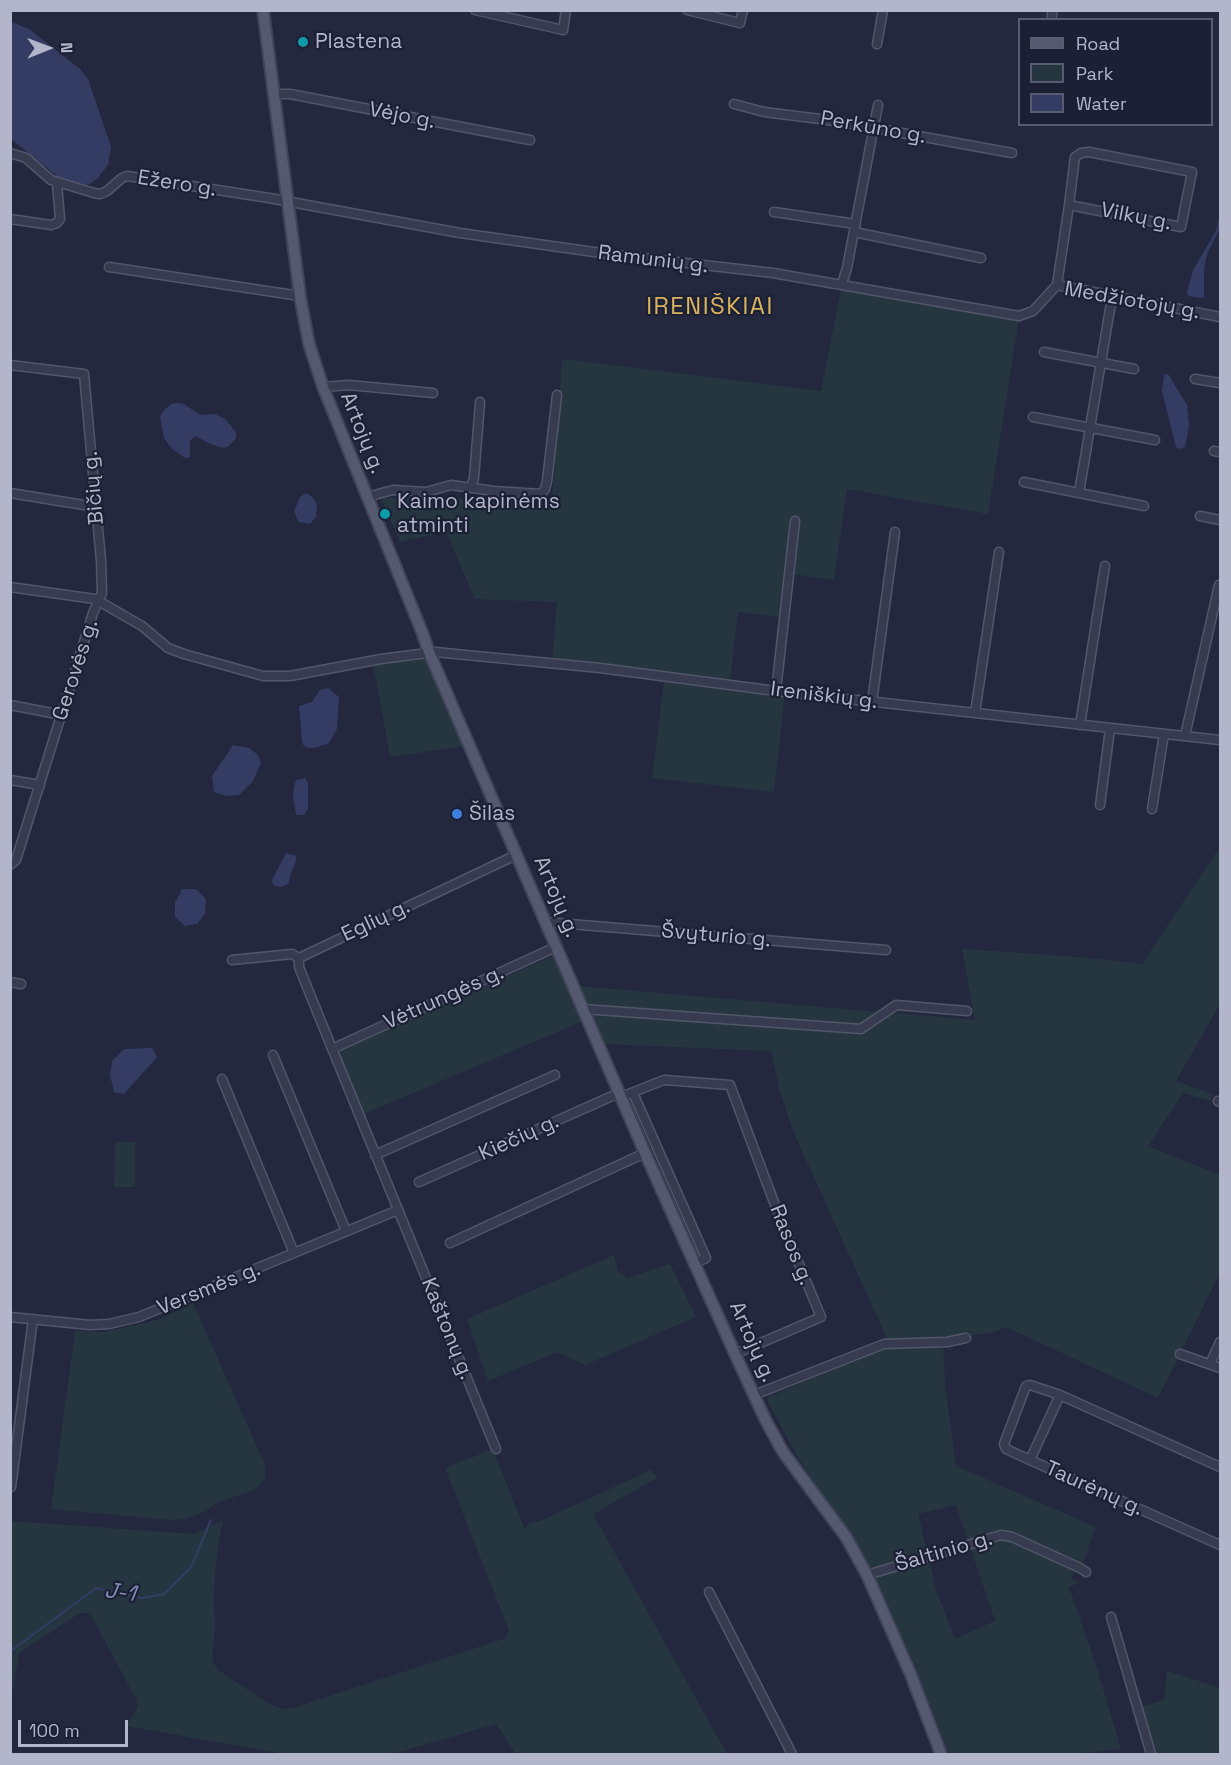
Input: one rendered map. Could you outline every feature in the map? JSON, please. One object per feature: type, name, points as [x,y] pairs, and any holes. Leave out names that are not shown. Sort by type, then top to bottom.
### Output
[{"type":"main road","name":"Artojų g.","points":[[263,10],[300,296],[309,344],[322,387],[429,652],[645,1153],[735,1354],[783,1452],[846,1537],[867,1575],[911,1676],[941,1755]]},
{"type":"street","points":[[475,10],[563,30],[566,10]]},
{"type":"street","points":[[687,10],[740,22],[743,10]]},
{"type":"street","points":[[877,44],[883,10]]},
{"type":"street","name":"Vėjo g.","points":[[274,94],[290,94],[530,140]]},
{"type":"street","name":"Perkūno g.","points":[[734,104],[764,112],[873,127],[1012,153]]},
{"type":"street","points":[[842,284],[878,105]]},
{"type":"street","name":"Vilkų g.","points":[[1089,152],[1192,172],[1181,227],[1068,204],[1076,157],[1081,153],[1089,152]]},
{"type":"street","name":"Ežero g.","points":[[10,153],[26,158],[57,183],[100,194],[127,176],[287,202]]},
{"type":"street","points":[[10,219],[51,225],[60,219],[57,183]]},
{"type":"street","name":"Ramunių g.","points":[[287,202],[460,233],[608,254],[773,273],[1019,316]]},
{"type":"street","points":[[1057,285],[1068,204]]},
{"type":"street","points":[[774,212],[855,228],[981,258]]},
{"type":"street","points":[[109,267],[300,296]]},
{"type":"street","name":"Medžiotojų g.","points":[[1019,316],[1033,311],[1057,285],[1221,317]]},
{"type":"street","points":[[1078,493],[1112,297]]},
{"type":"street","points":[[1044,352],[1134,369]]},
{"type":"street","name":"Bičių g.","points":[[10,365],[84,374],[101,561],[100,601]]},
{"type":"street","points":[[1195,379],[1221,383]]},
{"type":"street","points":[[322,387],[349,386],[433,393]]},
{"type":"street","points":[[367,497],[393,490],[426,492],[451,485],[541,494],[547,481],[557,395]]},
{"type":"street","points":[[471,487],[474,478],[480,402]]},
{"type":"street","points":[[1033,417],[1155,440]]},
{"type":"street","points":[[1024,483],[1144,506]]},
{"type":"street","points":[[10,494],[96,507]]},
{"type":"street","points":[[1200,516],[1221,520]]},
{"type":"street","points":[[776,691],[795,521]]},
{"type":"street","points":[[872,702],[895,532]]},
{"type":"street","points":[[975,713],[999,552]]},
{"type":"street","points":[[1080,725],[1105,566]]},
{"type":"street","points":[[1185,736],[1219,585]]},
{"type":"street","points":[[10,586],[95,598],[100,601]]},
{"type":"street","name":"Gerovės g.","points":[[10,865],[16,860],[93,613],[100,601],[142,626],[168,648],[263,676],[290,676],[381,658],[429,652]]},
{"type":"street","name":"Ireniškių g.","points":[[429,652],[600,668],[776,691],[1221,740]]},
{"type":"street","points":[[10,705],[62,715]]},
{"type":"street","points":[[1100,805],[1110,729]]},
{"type":"street","points":[[1152,810],[1164,734]]},
{"type":"street","points":[[10,780],[40,785]]},
{"type":"street","name":"Eglių g.","points":[[232,960],[292,954],[299,958],[516,855]]},
{"type":"street","name":"Švyturio g.","points":[[545,922],[886,950]]},
{"type":"street","name":"Vėtrungės g.","points":[[332,1049],[556,947]]},
{"type":"street","name":"Kaštonų g.","points":[[299,958],[299,967],[496,1449]]},
{"type":"street","points":[[10,982],[21,984]]},
{"type":"street","points":[[583,1009],[861,1029],[896,1005],[967,1011]]},
{"type":"street","points":[[273,1055],[346,1231]]},
{"type":"street","points":[[375,1155],[555,1076]]},
{"type":"street","points":[[222,1079],[294,1253]]},
{"type":"street","name":"Kiečių g.","points":[[419,1182],[620,1095],[633,1093],[664,1080],[730,1085]]},
{"type":"street","name":"Rasos g.","points":[[730,1085],[781,1221],[821,1317],[735,1354]]},
{"type":"street","points":[[633,1093],[706,1258],[695,1263]]},
{"type":"street","points":[[450,1243],[645,1153]]},
{"type":"street","name":"Versmės g.","points":[[10,1317],[90,1325],[109,1324],[139,1317],[398,1209]]},
{"type":"street","points":[[11,1487],[33,1319]]},
{"type":"street","points":[[754,1395],[884,1344],[946,1342],[966,1338]]},
{"type":"street","points":[[1210,1364],[1221,1342]]},
{"type":"street","points":[[1180,1354],[1221,1368]]},
{"type":"street","points":[[1030,1460],[1006,1449],[1004,1444],[1026,1386],[1030,1385],[1060,1395],[1221,1467]]},
{"type":"street","name":"Taurėnų g.","points":[[1060,1395],[1030,1460],[1221,1545]]},
{"type":"street","name":"Šaltinio g.","points":[[867,1575],[1002,1535],[1021,1541],[1086,1572]]},
{"type":"street","points":[[709,1592],[792,1755]]},
{"type":"street","points":[[1111,1617],[1151,1755]]},
{"type":"green space","points":[[841,288],[1019,319],[988,514],[847,489],[834,580],[785,573],[780,617],[738,612],[730,682],[552,660],[557,602],[475,599],[446,532],[400,542],[381,498],[552,500],[562,359],[821,391]]},
{"type":"green space","points":[[426,657],[465,746],[390,757],[373,663]]},
{"type":"green space","points":[[664,680],[785,694],[774,792],[652,778]]},
{"type":"green space","points":[[1220,847],[1220,1004],[1176,1081],[1213,1094],[1210,1101],[1183,1093],[1148,1146],[1220,1175],[1220,1273],[1158,1398],[1006,1327],[995,1332],[943,1340],[945,1385],[956,1466],[1096,1527],[1082,1565],[1078,1562],[1071,1579],[1078,1583],[1069,1587],[1095,1662],[1121,1749],[1072,1754],[949,1754],[914,1663],[880,1590],[846,1530],[797,1456],[766,1398],[890,1345],[793,1131],[779,1088],[771,1051],[604,1044],[577,986],[975,1020],[962,949],[1142,964]],"holes":[[[956,1505],[995,1621],[955,1639],[936,1590],[918,1514]]]},
{"type":"green space","points":[[551,957],[554,958],[583,1021],[364,1114],[339,1056],[342,1049]]},
{"type":"green space","points":[[115,1142],[135,1142],[135,1187],[114,1187]]},
{"type":"green space","points":[[614,1255],[618,1271],[628,1278],[670,1264],[696,1317],[585,1365],[557,1352],[488,1381],[467,1319]]},
{"type":"green space","points":[[193,1303],[265,1465],[265,1479],[255,1490],[214,1504],[206,1511],[186,1519],[172,1520],[51,1509],[75,1331],[103,1332],[136,1325],[160,1319]]},
{"type":"green space","points":[[493,1449],[524,1528],[533,1521],[538,1522],[651,1470],[657,1478],[593,1514],[727,1754],[516,1754],[496,1724],[392,1754],[284,1754],[126,1726],[138,1708],[137,1701],[90,1613],[80,1613],[19,1653],[11,1700],[11,1521],[194,1534],[223,1520],[217,1552],[214,1589],[215,1625],[212,1660],[218,1670],[270,1704],[282,1709],[293,1708],[506,1638],[509,1630],[445,1468]]},
{"type":"green space","points":[[1167,1671],[1220,1688],[1218,1754],[1155,1754],[1141,1707],[1164,1700]]},
{"type":"water","points":[[11,22],[29,29],[80,69],[88,79],[111,147],[108,165],[97,179],[88,185],[61,179],[11,139]]},
{"type":"water","points":[[1220,213],[1220,228],[1207,254],[1204,269],[1204,296],[1203,298],[1188,296],[1193,270],[1216,231]]},
{"type":"water","points":[[1168,374],[1187,405],[1189,425],[1185,447],[1180,449],[1176,447],[1162,391],[1164,375]]},
{"type":"water","points":[[171,404],[184,404],[200,415],[215,414],[225,419],[236,432],[236,438],[224,448],[195,436],[190,441],[190,457],[185,458],[172,449],[164,438],[160,417]]},
{"type":"water","points":[[306,493],[317,504],[316,517],[310,524],[299,522],[294,512],[300,497]]},
{"type":"water","points":[[328,688],[339,697],[337,729],[329,743],[308,748],[303,745],[299,706],[312,702],[320,690]]},
{"type":"water","points":[[233,745],[249,748],[258,755],[261,763],[253,781],[239,795],[227,796],[214,792],[212,776]]},
{"type":"water","points":[[305,778],[308,783],[308,808],[304,815],[296,815],[293,794],[295,783]]},
{"type":"water","points":[[286,853],[296,856],[296,861],[289,883],[282,887],[276,886],[272,880]]},
{"type":"water","points":[[182,889],[196,889],[206,899],[205,914],[197,924],[185,926],[175,917],[175,903]]},
{"type":"water","points":[[152,1048],[157,1057],[124,1094],[114,1092],[110,1075],[112,1061],[124,1049]]},
{"type":"waterway","name":"J-1","points":[[10,1656],[12,1650],[96,1588],[142,1598],[164,1594],[191,1567],[211,1520]]},
{"type":"place","name":"Plastena","points":[[303,42]]},
{"type":"place","name":"Kaimo kapinėms atminti","points":[[385,514]]},
{"type":"place","name":"Šilas","points":[[457,814]]},
{"type":"district","name":"IRENIŠKIAI","points":[[710,307]]}]
